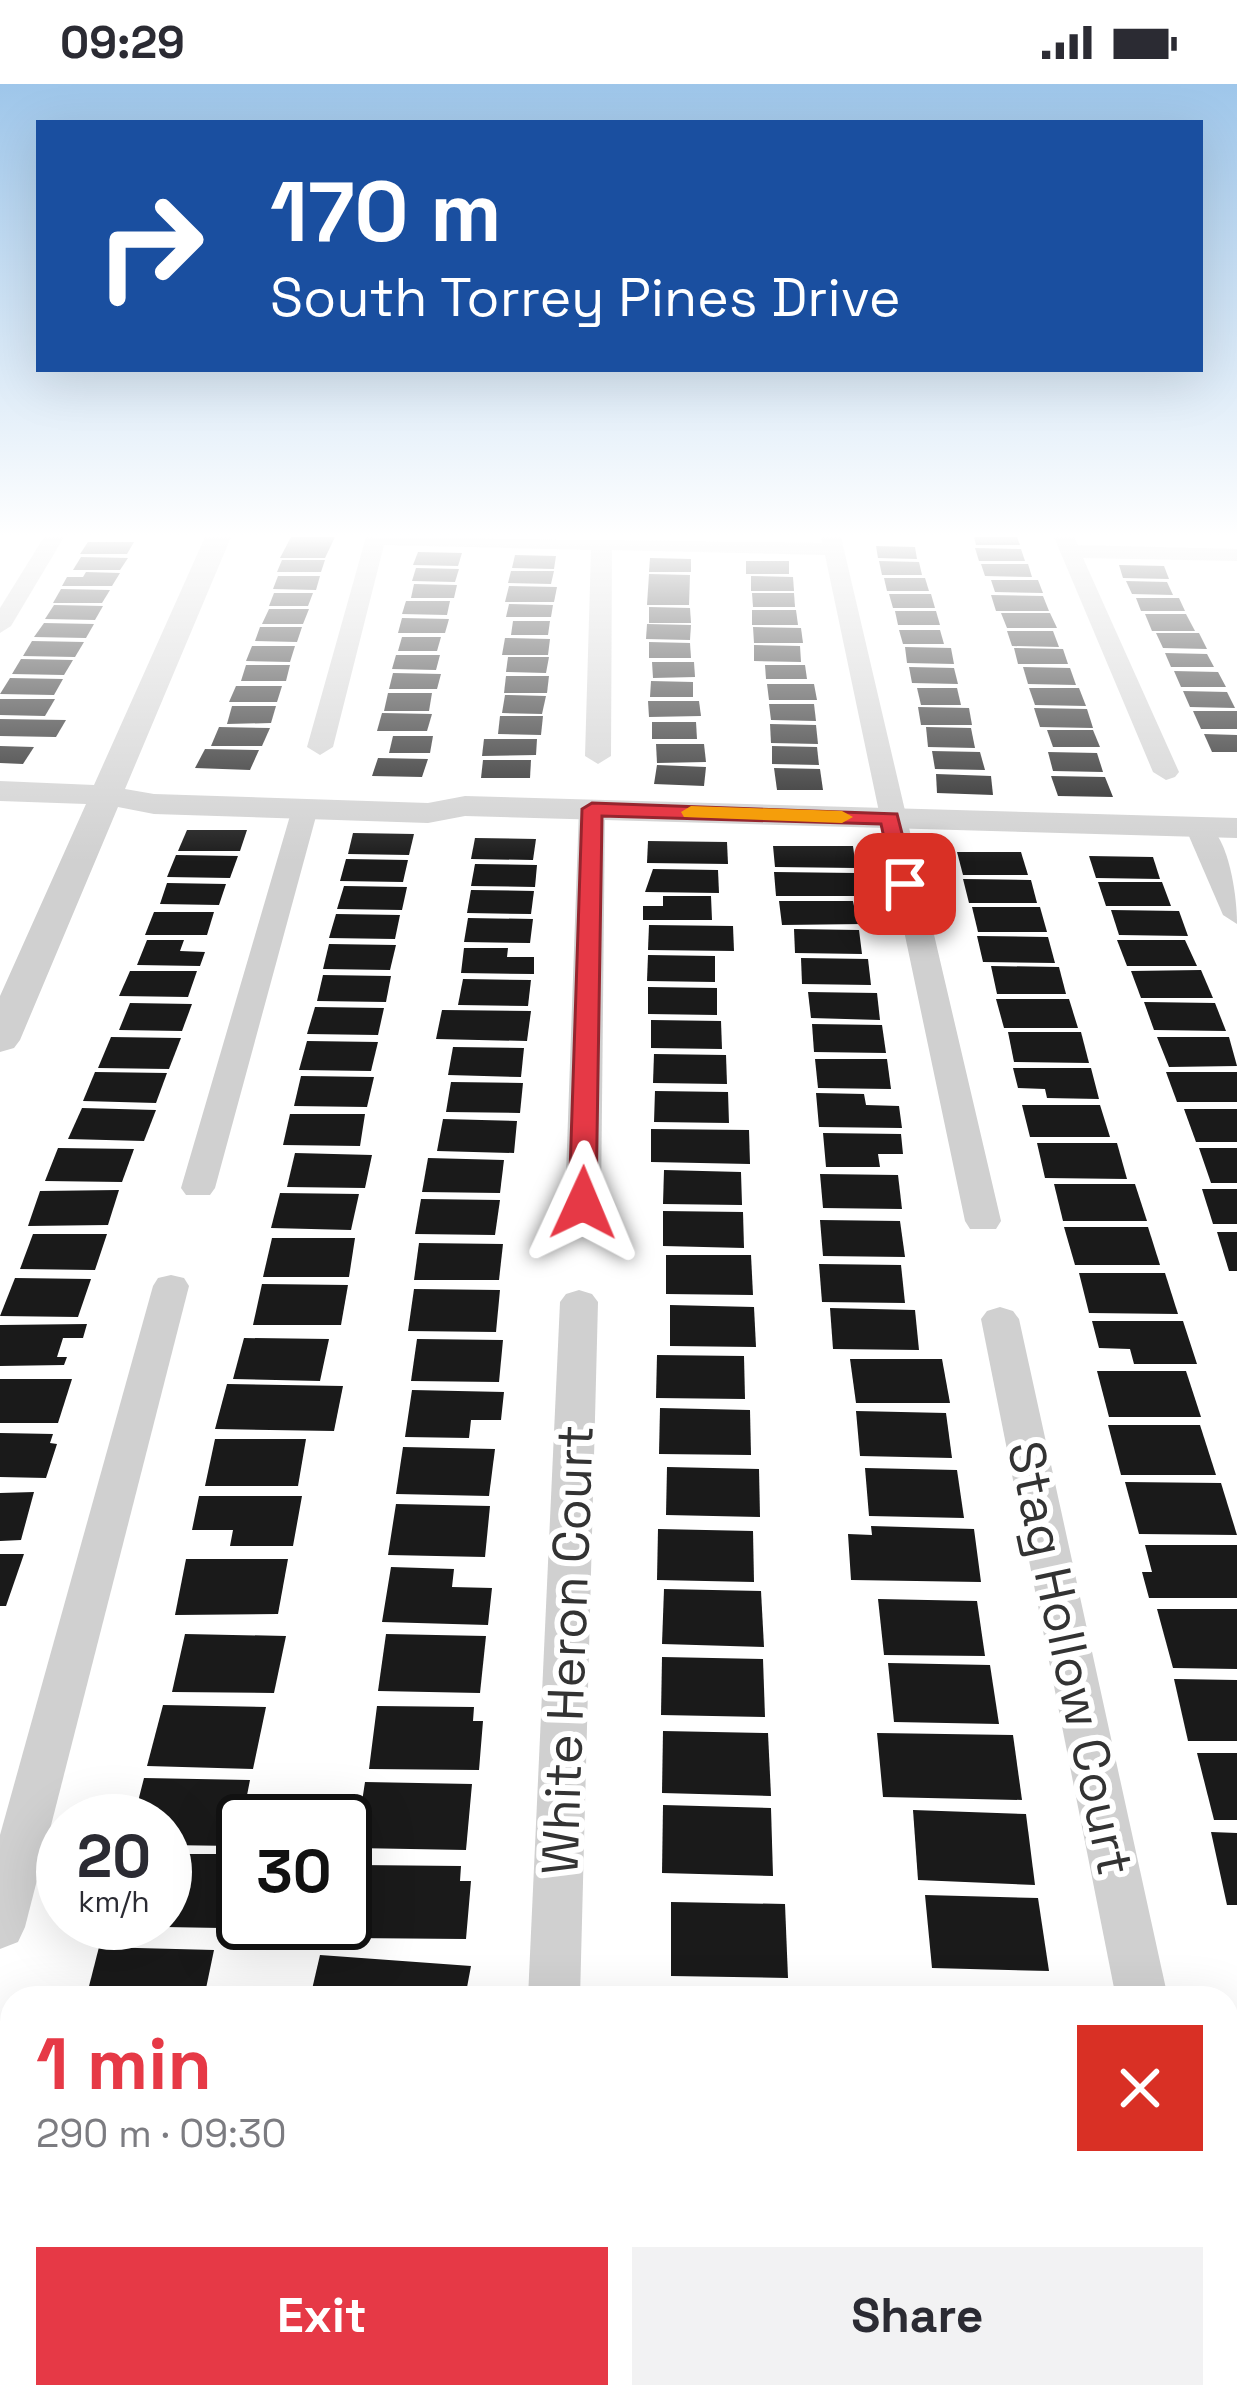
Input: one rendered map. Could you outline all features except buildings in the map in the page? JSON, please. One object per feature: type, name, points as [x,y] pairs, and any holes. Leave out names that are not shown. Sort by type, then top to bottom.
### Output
[{"type":"street","points":[[0,1040],[171,645]]},
{"type":"street","points":[[320,747],[347,645]]},
{"type":"street","points":[[598,756],[600,645]]},
{"type":"street","points":[[854,645],[982,1221]]},
{"type":"street","points":[[1111,645],[1166,772]]},
{"type":"street","points":[[106,795],[160,787],[434,795],[465,806]]},
{"type":"street","points":[[0,791],[106,795],[154,804],[428,813],[465,806],[1237,828]]},
{"type":"street","points":[[198,1188],[305,809]]},
{"type":"street","points":[[583,1203],[592,809]]},
{"type":"street","points":[[1198,827],[1237,915]]},
{"type":"street","points":[[0,1928],[171,1286]]},
{"type":"street","name":"White Heron Court","points":[[554,1986],[579,1302]]},
{"type":"street","name":"Stag Hollow Court","points":[[1000,1319],[1139,1986]]},
{"type":"slow traffic","points":[[691,812],[842,817]]},
{"type":"route","points":[[583,1203],[592,809],[890,818],[905,884]]}]
